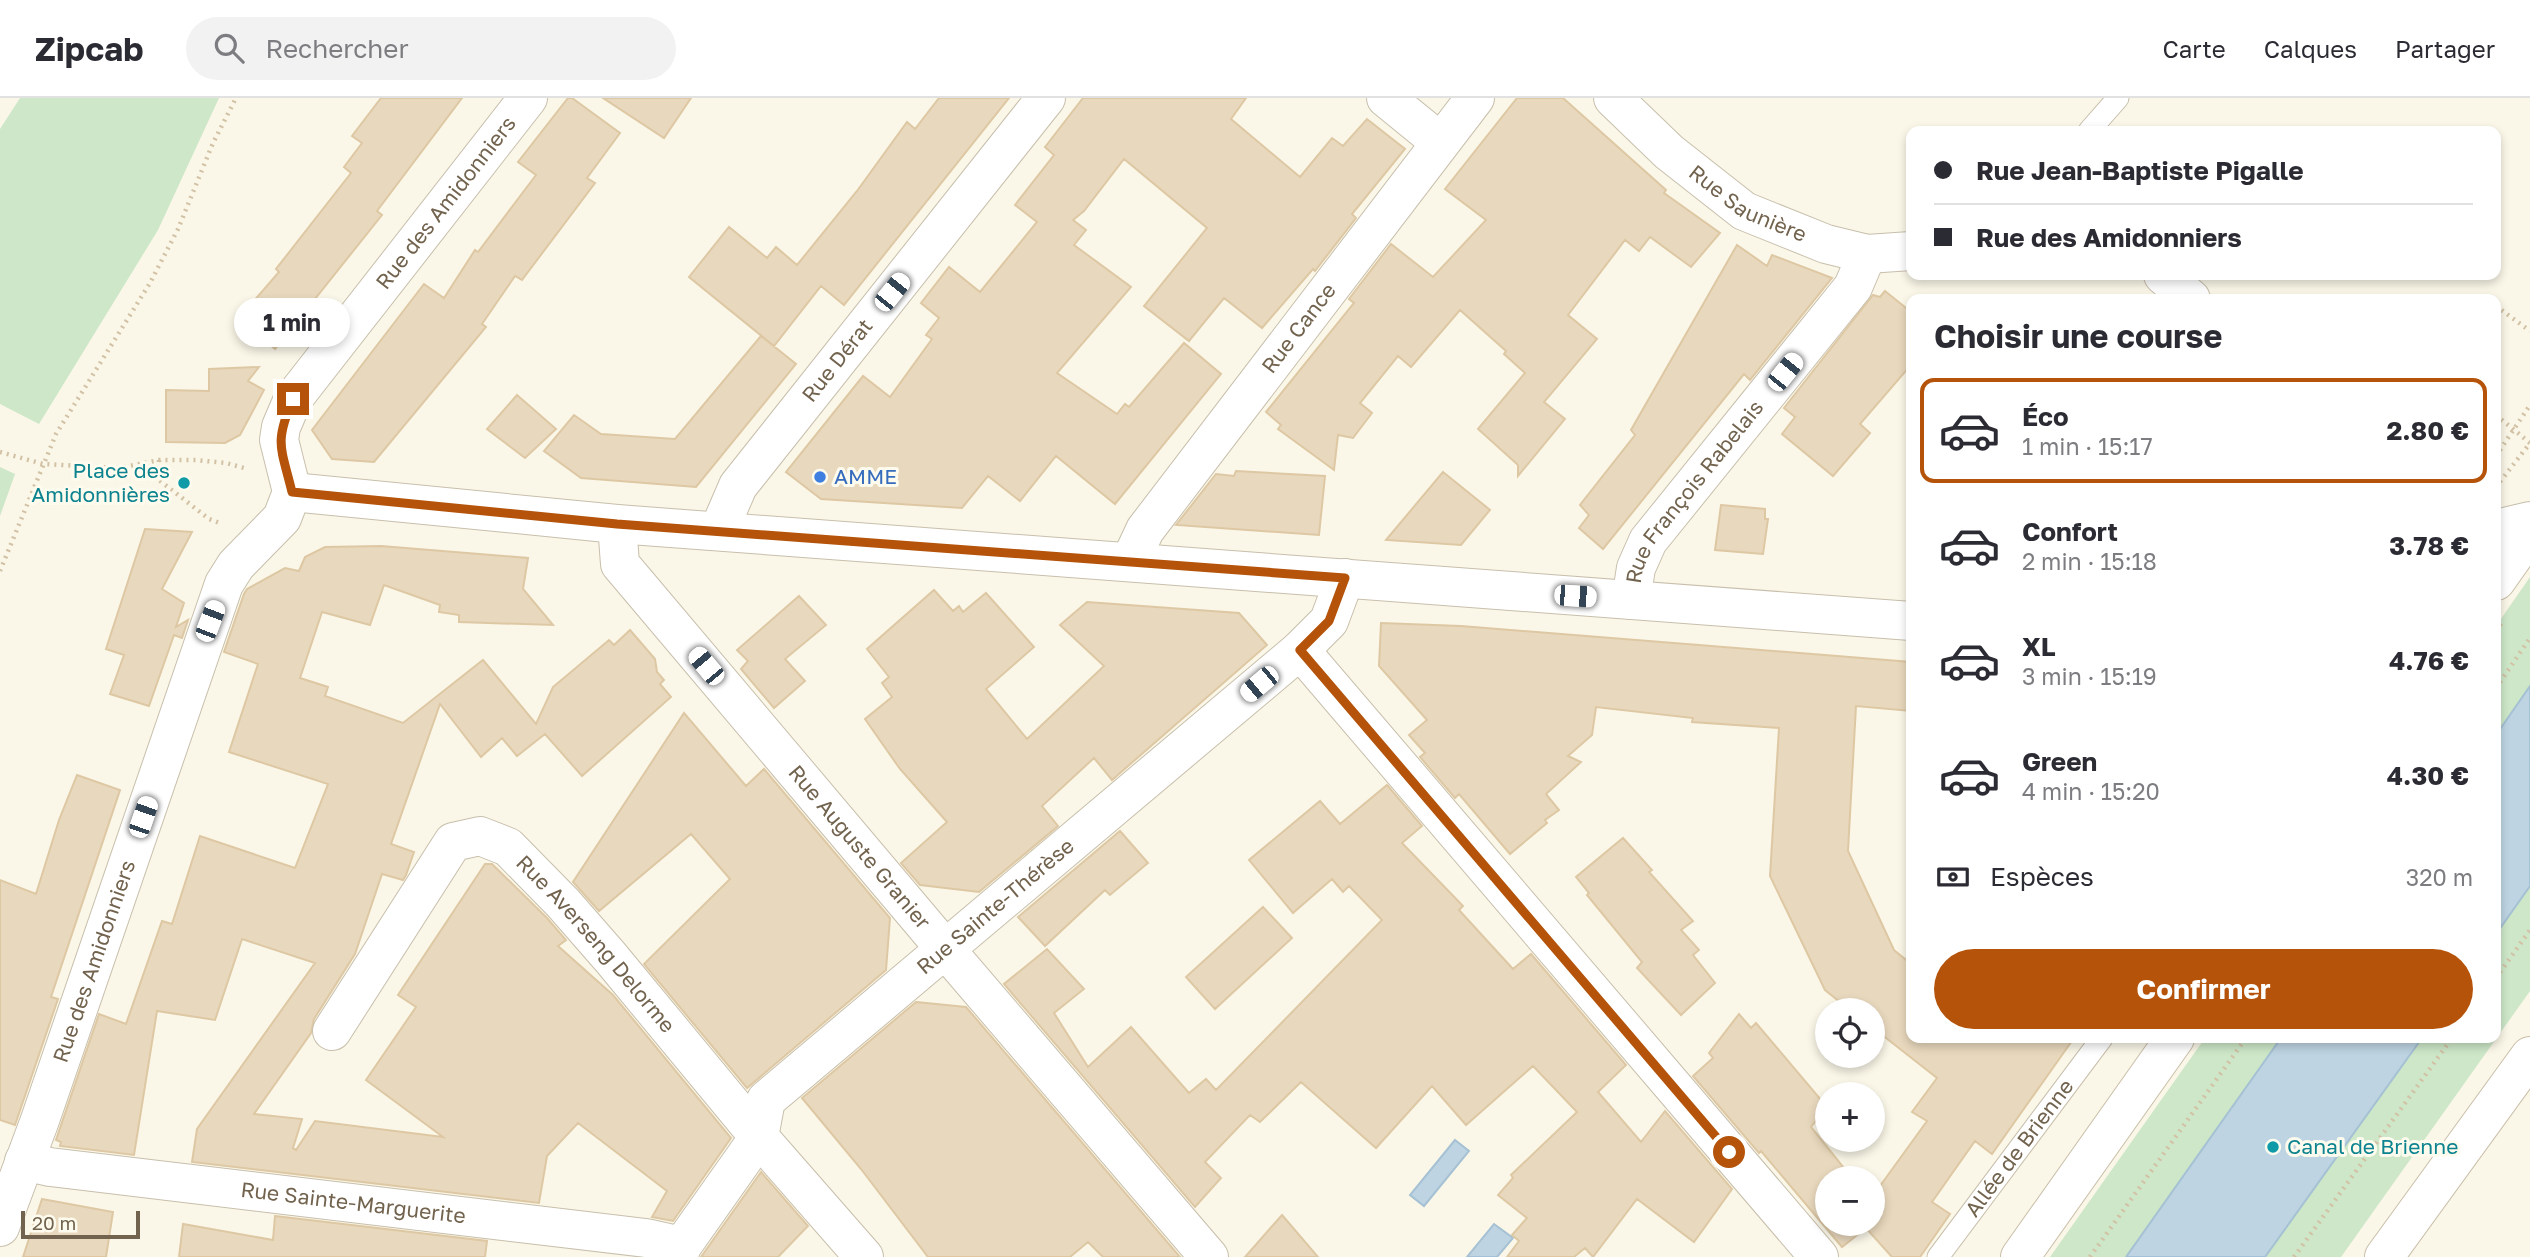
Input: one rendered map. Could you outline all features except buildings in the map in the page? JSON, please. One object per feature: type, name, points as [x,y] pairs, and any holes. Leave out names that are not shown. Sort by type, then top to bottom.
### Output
[{"type":"street","name":"Rue des Amidonniers","points":[[0,1227],[224,584],[236,565],[282,518],[292,492],[279,440],[281,427],[293,399],[528,98]]},
{"type":"street","name":"Rue Dérat","points":[[719,530],[738,486],[1046,98]]},
{"type":"street","points":[[1386,98],[1440,142]]},
{"type":"street","name":"Rue Cance","points":[[1130,562],[1145,530],[1475,98]]},
{"type":"street","name":"Rue Saunière","points":[[1613,98],[1669,152],[1744,211],[1826,244],[1867,254],[1906,251]]},
{"type":"street","name":"Rue François Rabelais","points":[[1631,600],[1636,568],[1648,541],[1853,288],[1867,254]]},
{"type":"street","points":[[2169,280],[2185,294]]},
{"type":"street","points":[[292,492],[617,524],[1906,621]]},
{"type":"street","points":[[2501,528],[2530,521]]},
{"type":"street","name":"Rue Auguste Granier","points":[[617,524],[620,564],[1209,1257]]},
{"type":"street","points":[[2501,574],[2530,533]]},
{"type":"street","name":"Rue Sainte-Thérèse","points":[[680,1251],[759,1137],[766,1100],[1300,650],[1329,621],[1345,578]]},
{"type":"street","points":[[1300,650],[1819,1257]]},
{"type":"street","name":"Rue Averseng Delorme","points":[[332,1031],[453,842],[480,836],[508,847],[563,903],[759,1137],[864,1257]]},
{"type":"street","points":[[2020,1257],[2171,1043]]},
{"type":"street","points":[[2384,1257],[2530,1056]]},
{"type":"street","name":"Rue Sainte-Marguerite","points":[[24,1161],[50,1167],[646,1238],[680,1251]]},
{"type":"lane","points":[[2093,126],[2118,98]]},
{"type":"lane","name":"Allée de Brienne","points":[[1938,1257],[2098,1043]]},
{"type":"path","points":[[0,571],[56,433],[150,283],[178,229],[213,143],[236,98]]},
{"type":"path","points":[[2501,310],[2530,331]]},
{"type":"path","points":[[2501,448],[2530,405]]},
{"type":"path","points":[[2501,419],[2530,443],[2501,481]]},
{"type":"path","points":[[0,452],[43,464],[120,468],[159,460],[226,463],[247,469],[292,492]]},
{"type":"path","points":[[159,460],[159,480],[209,519],[227,526]]},
{"type":"path","points":[[2501,680],[2530,638]]},
{"type":"path","points":[[2501,971],[2530,930]]},
{"type":"path","points":[[2090,1257],[2242,1043]]},
{"type":"path","points":[[2294,1257],[2448,1043]]},
{"type":"green space","points":[[20,98],[219,98],[158,230],[39,424],[0,404],[0,129]]},
{"type":"green space","points":[[0,467],[15,474],[0,516]]},
{"type":"green space","points":[[2530,577],[2530,686],[2501,728],[2501,619]]},
{"type":"green space","points":[[2530,886],[2530,991],[2501,1032],[2501,927]]},
{"type":"green space","points":[[2201,1043],[2277,1043],[2126,1257],[2050,1257]]},
{"type":"green space","points":[[2417,1043],[2493,1043],[2341,1257],[2265,1257]]},
{"type":"water","points":[[2530,686],[2530,886],[2501,927],[2501,728]]},
{"type":"water","name":"Canal de Brienne","points":[[2277,1043],[2418,1043],[2265,1257],[2126,1257]]},
{"type":"water","points":[[1455,1140],[1469,1151],[1424,1206],[1410,1195]]},
{"type":"water","points":[[1494,1224],[1513,1238],[1497,1257],[1467,1257]]},
{"type":"place","name":"AMME","points":[[820,477]]},
{"type":"place","name":"Place des Amidonnières","points":[[184,483]]},
{"type":"place","name":"Canal de Brienne","points":[[2273,1147]]},
{"type":"route","points":[[293,399],[281,427],[279,440],[292,492],[617,524],[1345,578],[1329,621],[1300,650],[1729,1152]]}]
